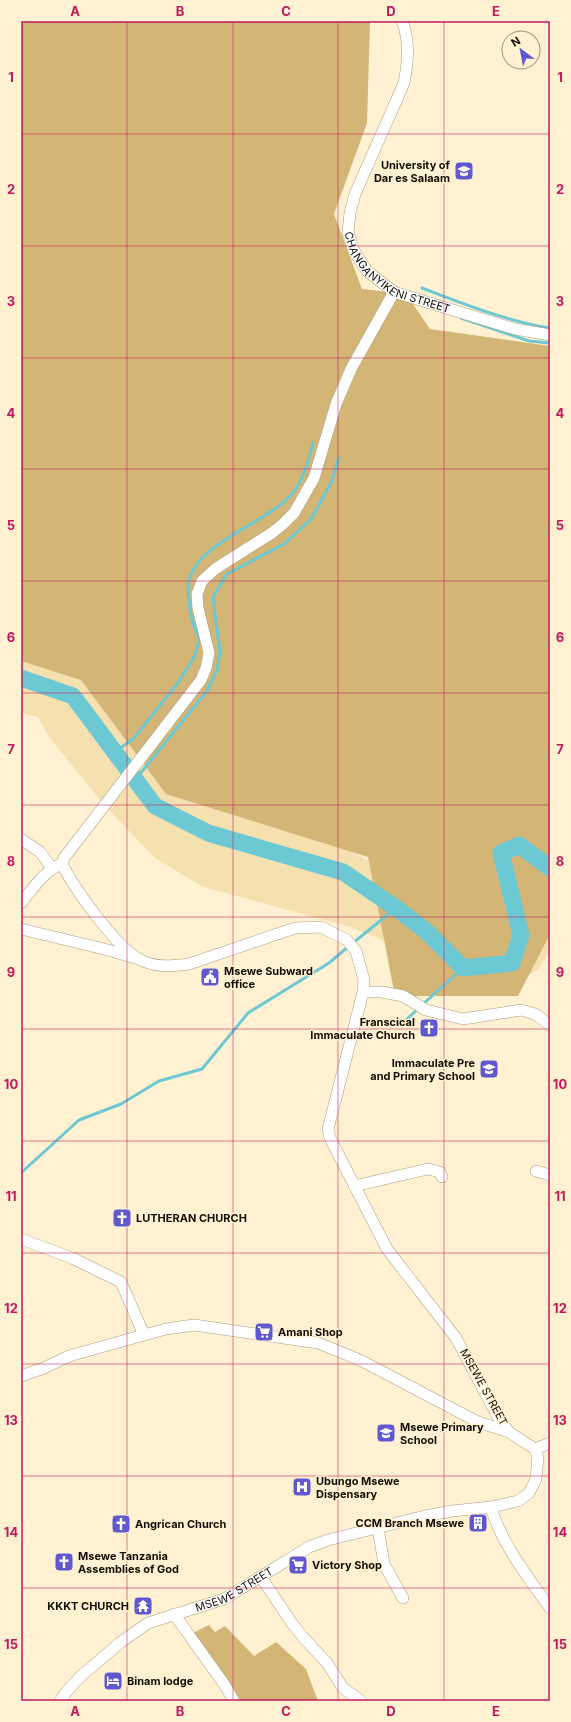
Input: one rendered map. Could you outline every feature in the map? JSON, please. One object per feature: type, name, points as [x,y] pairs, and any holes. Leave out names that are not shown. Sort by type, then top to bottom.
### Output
[{"type":"street","name":"CHANGANYIKENI STREET","points":[[402,21],[407,33],[407,68],[404,83],[355,194],[350,213],[348,232],[354,251],[364,267],[394,292],[515,329],[550,335]]},
{"type":"street","points":[[21,903],[64,858],[202,680],[209,653],[198,608],[197,594],[202,581],[215,569],[272,533],[294,512],[314,478],[336,404],[351,369],[394,292]]},
{"type":"street","points":[[21,839],[57,866],[111,934],[139,960]]},
{"type":"street","name":"MSEWE STREET","points":[[60,1701],[66,1691],[81,1676],[121,1642],[148,1623],[224,1599],[310,1547],[328,1540],[452,1511],[491,1507],[518,1501],[529,1493],[536,1479],[538,1458],[535,1449],[509,1432],[499,1419],[456,1338],[387,1249],[333,1147],[328,1129],[363,992],[364,980],[356,951],[347,940],[321,927],[302,927],[295,928],[189,964],[172,966],[147,963],[139,960]]},
{"type":"street","points":[[21,929],[108,950],[139,960]]},
{"type":"street","points":[[363,992],[382,992],[403,996],[426,1010],[463,1019],[521,1010],[535,1014],[550,1025]]},
{"type":"street","points":[[354,1186],[428,1168],[440,1172],[442,1177]]},
{"type":"street","points":[[536,1171],[550,1175]]},
{"type":"street","points":[[21,1239],[72,1258],[121,1282],[144,1334]]},
{"type":"street","points":[[21,1376],[44,1368],[69,1356],[144,1334],[194,1325],[318,1343],[360,1360],[478,1422],[509,1432]]},
{"type":"street","points":[[535,1449],[550,1443]]},
{"type":"street","points":[[491,1507],[500,1529],[524,1572],[550,1608]]},
{"type":"street","points":[[378,1528],[384,1564],[403,1598]]},
{"type":"street","points":[[261,1577],[291,1622],[327,1662],[343,1688],[362,1701]]},
{"type":"street","points":[[174,1614],[224,1684],[234,1701]]},
{"type":"shaded area","points":[[21,21],[370,21],[367,123],[334,214],[362,289],[406,294],[430,329],[550,346],[550,934],[518,996],[395,996],[368,857],[166,794],[81,680],[21,661]]},
{"type":"shaded area","points":[[21,646],[36,648],[318,832],[384,870],[550,837],[550,952],[538,969],[523,980],[401,953],[378,938],[347,926],[203,887],[155,858],[105,806],[49,737],[38,717],[21,713]]},
{"type":"shaded area","points":[[209,1625],[215,1632],[225,1626],[254,1656],[276,1642],[306,1669],[318,1701],[239,1701],[191,1634]]},
{"type":"waterway","points":[[422,288],[469,306],[517,321],[550,328]]},
{"type":"waterway","points":[[461,318],[529,341],[550,343]]},
{"type":"waterway","points":[[115,752],[134,738],[177,684],[193,659],[200,639],[192,621],[188,589],[189,580],[196,565],[218,544],[262,518],[292,494],[304,474],[313,443]]},
{"type":"waterway","points":[[135,780],[207,691],[217,670],[220,652],[213,597],[227,574],[284,544],[311,519],[331,483],[339,458]]},
{"type":"waterway","points":[[21,678],[73,696],[155,806],[208,833],[343,872],[396,908],[426,931],[463,968],[512,963],[521,935],[501,853],[519,845],[550,868]]},
{"type":"waterway","points":[[353,943],[396,908]]},
{"type":"waterway","points":[[21,1173],[79,1120],[121,1104],[159,1081],[202,1069],[248,1013],[329,963],[349,946]]},
{"type":"waterway","points":[[422,1005],[463,968]]},
{"type":"waterway","points":[[406,1020],[418,1009]]},
{"type":"place","name":"University of Dar es Salaam","points":[[464,171]]},
{"type":"place","name":"Msewe Subward office","points":[[210,977]]},
{"type":"place","name":"Franscical Immaculate Church","points":[[429,1028]]},
{"type":"place","name":"Immaculate Pre and Primary School","points":[[489,1069]]},
{"type":"place","name":"LUTHERAN CHURCH","points":[[122,1218]]},
{"type":"place","name":"Amani Shop","points":[[264,1332]]},
{"type":"place","name":"Msewe Primary School","points":[[386,1433]]},
{"type":"place","name":"Ubungo Msewe Dispensary","points":[[302,1487]]},
{"type":"place","name":"CCM Branch Msewe","points":[[478,1523]]},
{"type":"place","name":"Angrican Church","points":[[121,1524]]},
{"type":"place","name":"Msewe Tanzania Assemblies of God","points":[[64,1562]]},
{"type":"place","name":"Victory Shop","points":[[298,1565]]},
{"type":"place","name":"KKKT CHURCH","points":[[143,1606]]},
{"type":"place","name":"Binam lodge","points":[[113,1681]]}]
